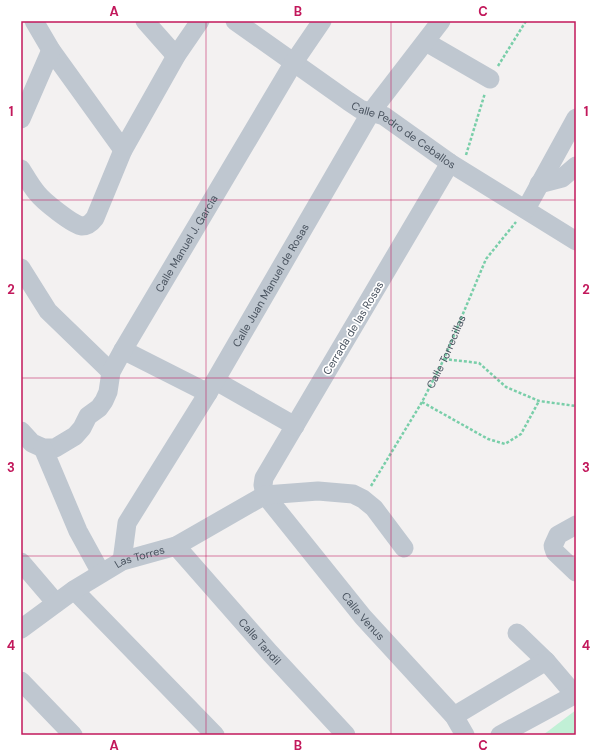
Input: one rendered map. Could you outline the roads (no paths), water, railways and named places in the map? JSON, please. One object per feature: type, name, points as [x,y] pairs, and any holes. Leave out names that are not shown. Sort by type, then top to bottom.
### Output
[{"type":"street","points":[[34,21],[51,50],[123,150]]},
{"type":"street","points":[[145,21],[176,56]]},
{"type":"street","points":[[21,169],[42,198],[76,224],[84,226],[90,223],[95,218],[123,150],[176,56],[200,21]]},
{"type":"street","name":"Calle Pedro de Ceballos","points":[[235,21],[348,102],[360,109],[384,116],[450,163],[576,241]]},
{"type":"street","name":"Calle Manuel J. García","points":[[43,448],[55,448],[78,432],[86,418],[99,408],[104,401],[108,392],[111,372],[123,350],[294,62],[322,21]]},
{"type":"street","name":"Calle Juan Manuel de Rosas","points":[[122,561],[127,523],[212,387],[372,112],[441,21]]},
{"type":"street","points":[[426,42],[490,79]]},
{"type":"street","points":[[21,118],[51,50]]},
{"type":"street","points":[[526,209],[576,118]]},
{"type":"street","name":"Cerrada de las Rosas","points":[[265,495],[263,485],[264,478],[450,163]]},
{"type":"street","points":[[540,184],[562,178],[576,166]]},
{"type":"street","points":[[21,268],[48,311],[111,372]]},
{"type":"street","points":[[123,350],[212,387],[295,426]]},
{"type":"street","points":[[21,430],[32,443],[43,448],[78,531],[101,573]]},
{"type":"street","points":[[265,495],[318,490],[353,494],[364,499],[374,508],[404,548]]},
{"type":"street","name":"Las Torres","points":[[21,630],[74,590],[122,561],[176,546],[265,495]]},
{"type":"street","name":"Calle Venus","points":[[265,495],[364,617],[454,716],[465,735]]},
{"type":"street","points":[[576,525],[558,535],[553,546],[555,552],[576,572]]},
{"type":"street","name":"Calle Tandil","points":[[176,546],[270,653],[346,735]]},
{"type":"street","points":[[21,562],[56,603]]},
{"type":"street","points":[[74,590],[215,735]]},
{"type":"street","points":[[500,735],[575,694],[546,661],[517,633]]},
{"type":"street","points":[[454,716],[546,661]]},
{"type":"street","points":[[21,681],[73,735]]}]
